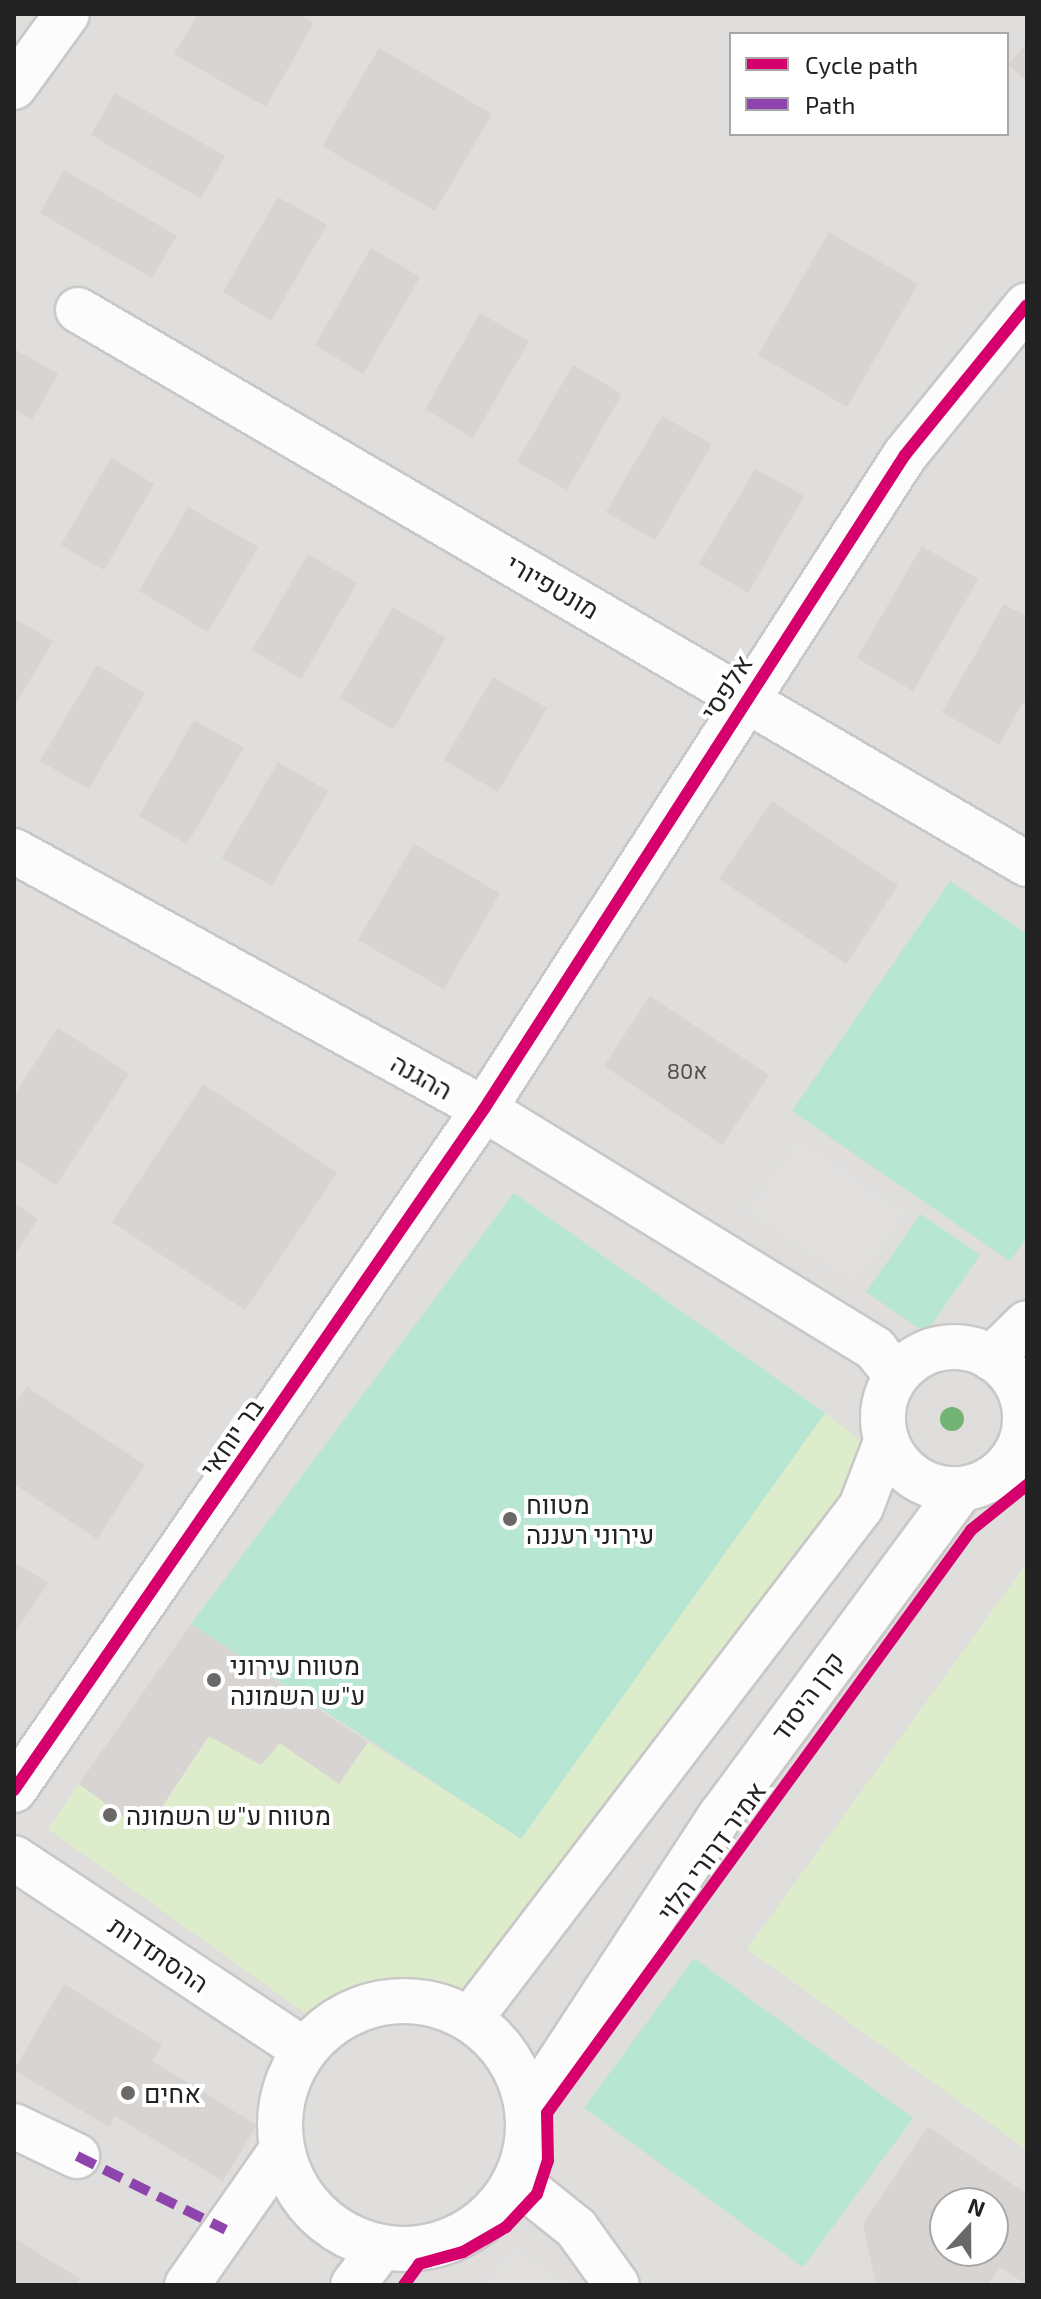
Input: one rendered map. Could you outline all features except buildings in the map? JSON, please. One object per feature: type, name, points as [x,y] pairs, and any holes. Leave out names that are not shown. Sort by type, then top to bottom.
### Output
[{"type":"street","points":[[14,87],[67,14]]},
{"type":"street","name":"אלפסי","points":[[484,1109],[745,697],[905,455],[1027,305]]},
{"type":"street","name":"מונטפיורי","points":[[78,310],[1027,864]]},
{"type":"street","name":"ההגנה","points":[[14,851],[484,1109],[875,1349],[896,1375]]},
{"type":"street","name":"בר יוחאי","points":[[14,1790],[484,1109]]},
{"type":"street","points":[[991,1358],[1027,1323]]},
{"type":"street","points":[[470,2019],[861,1507],[886,1442],[885,1396],[896,1375],[935,1349],[959,1347],[991,1358],[1017,1384],[1026,1405],[1017,1452],[983,1483],[961,1489],[915,1478],[886,1442]]},
{"type":"street","name":"קרן היסוד","points":[[529,2108],[721,1815],[961,1489]]},
{"type":"street","name":"ההסתדרות","points":[[14,1858],[304,2050]]},
{"type":"street","points":[[435,2003],[470,2019],[511,2063],[529,2108],[528,2149],[516,2180],[488,2218],[454,2240],[381,2248],[316,2215],[281,2151],[281,2104],[304,2050],[330,2024],[363,2007],[435,2003]]},
{"type":"street","points":[[14,2126],[77,2156]]},
{"type":"street","points":[[187,2285],[281,2151]]},
{"type":"street","points":[[516,2180],[576,2228],[617,2285]]},
{"type":"street","points":[[353,2285],[381,2248]]},
{"type":"shaded area","points":[[14,14],[1027,14],[1027,2285],[14,2285]]},
{"type":"shaded area","points":[[799,1138],[906,1213],[855,1285],[748,1211]]},
{"type":"shaded area","points":[[514,2246],[568,2285],[486,2285]]},
{"type":"green space","points":[[950,881],[1027,934],[1027,1237],[1010,1261],[792,1111]]},
{"type":"green space","name":"מטווח עירוני רעננה","points":[[514,1193],[825,1413],[521,1839],[191,1624]]},
{"type":"green space","points":[[921,1214],[980,1255],[926,1333],[866,1292]]},
{"type":"green space","points":[[825,1413],[865,1444],[850,1499],[461,1994],[429,1983],[374,1990],[312,2018],[48,1829],[79,1784],[145,1832],[209,1736],[261,1765],[280,1743],[339,1784],[368,1742],[521,1838]]},
{"type":"green space","points":[[1027,1563],[1027,2150],[747,1949]]},
{"type":"green space","points":[[694,1958],[913,2118],[803,2267],[584,2108]]},
{"type":"marked path","points":[[77,2156],[226,2230]]},
{"type":"cycle path","points":[[14,1790],[484,1109],[905,455],[1027,305]]},
{"type":"cycle path","name":"אמיר דרורי הלוי","points":[[404,2285],[419,2264],[463,2252],[506,2227],[537,2194],[548,2161],[547,2113],[971,1530],[1027,1485]]},
{"type":"place","name":"מטווח עירוני רעננה","points":[[510,1519]]},
{"type":"place","name":"מטווח עירוני ע\"ש השמונה","points":[[214,1680]]},
{"type":"place","name":"מטווח ע\"ש השמונה","points":[[110,1815]]},
{"type":"place","name":"אחים","points":[[128,2093]]}]
